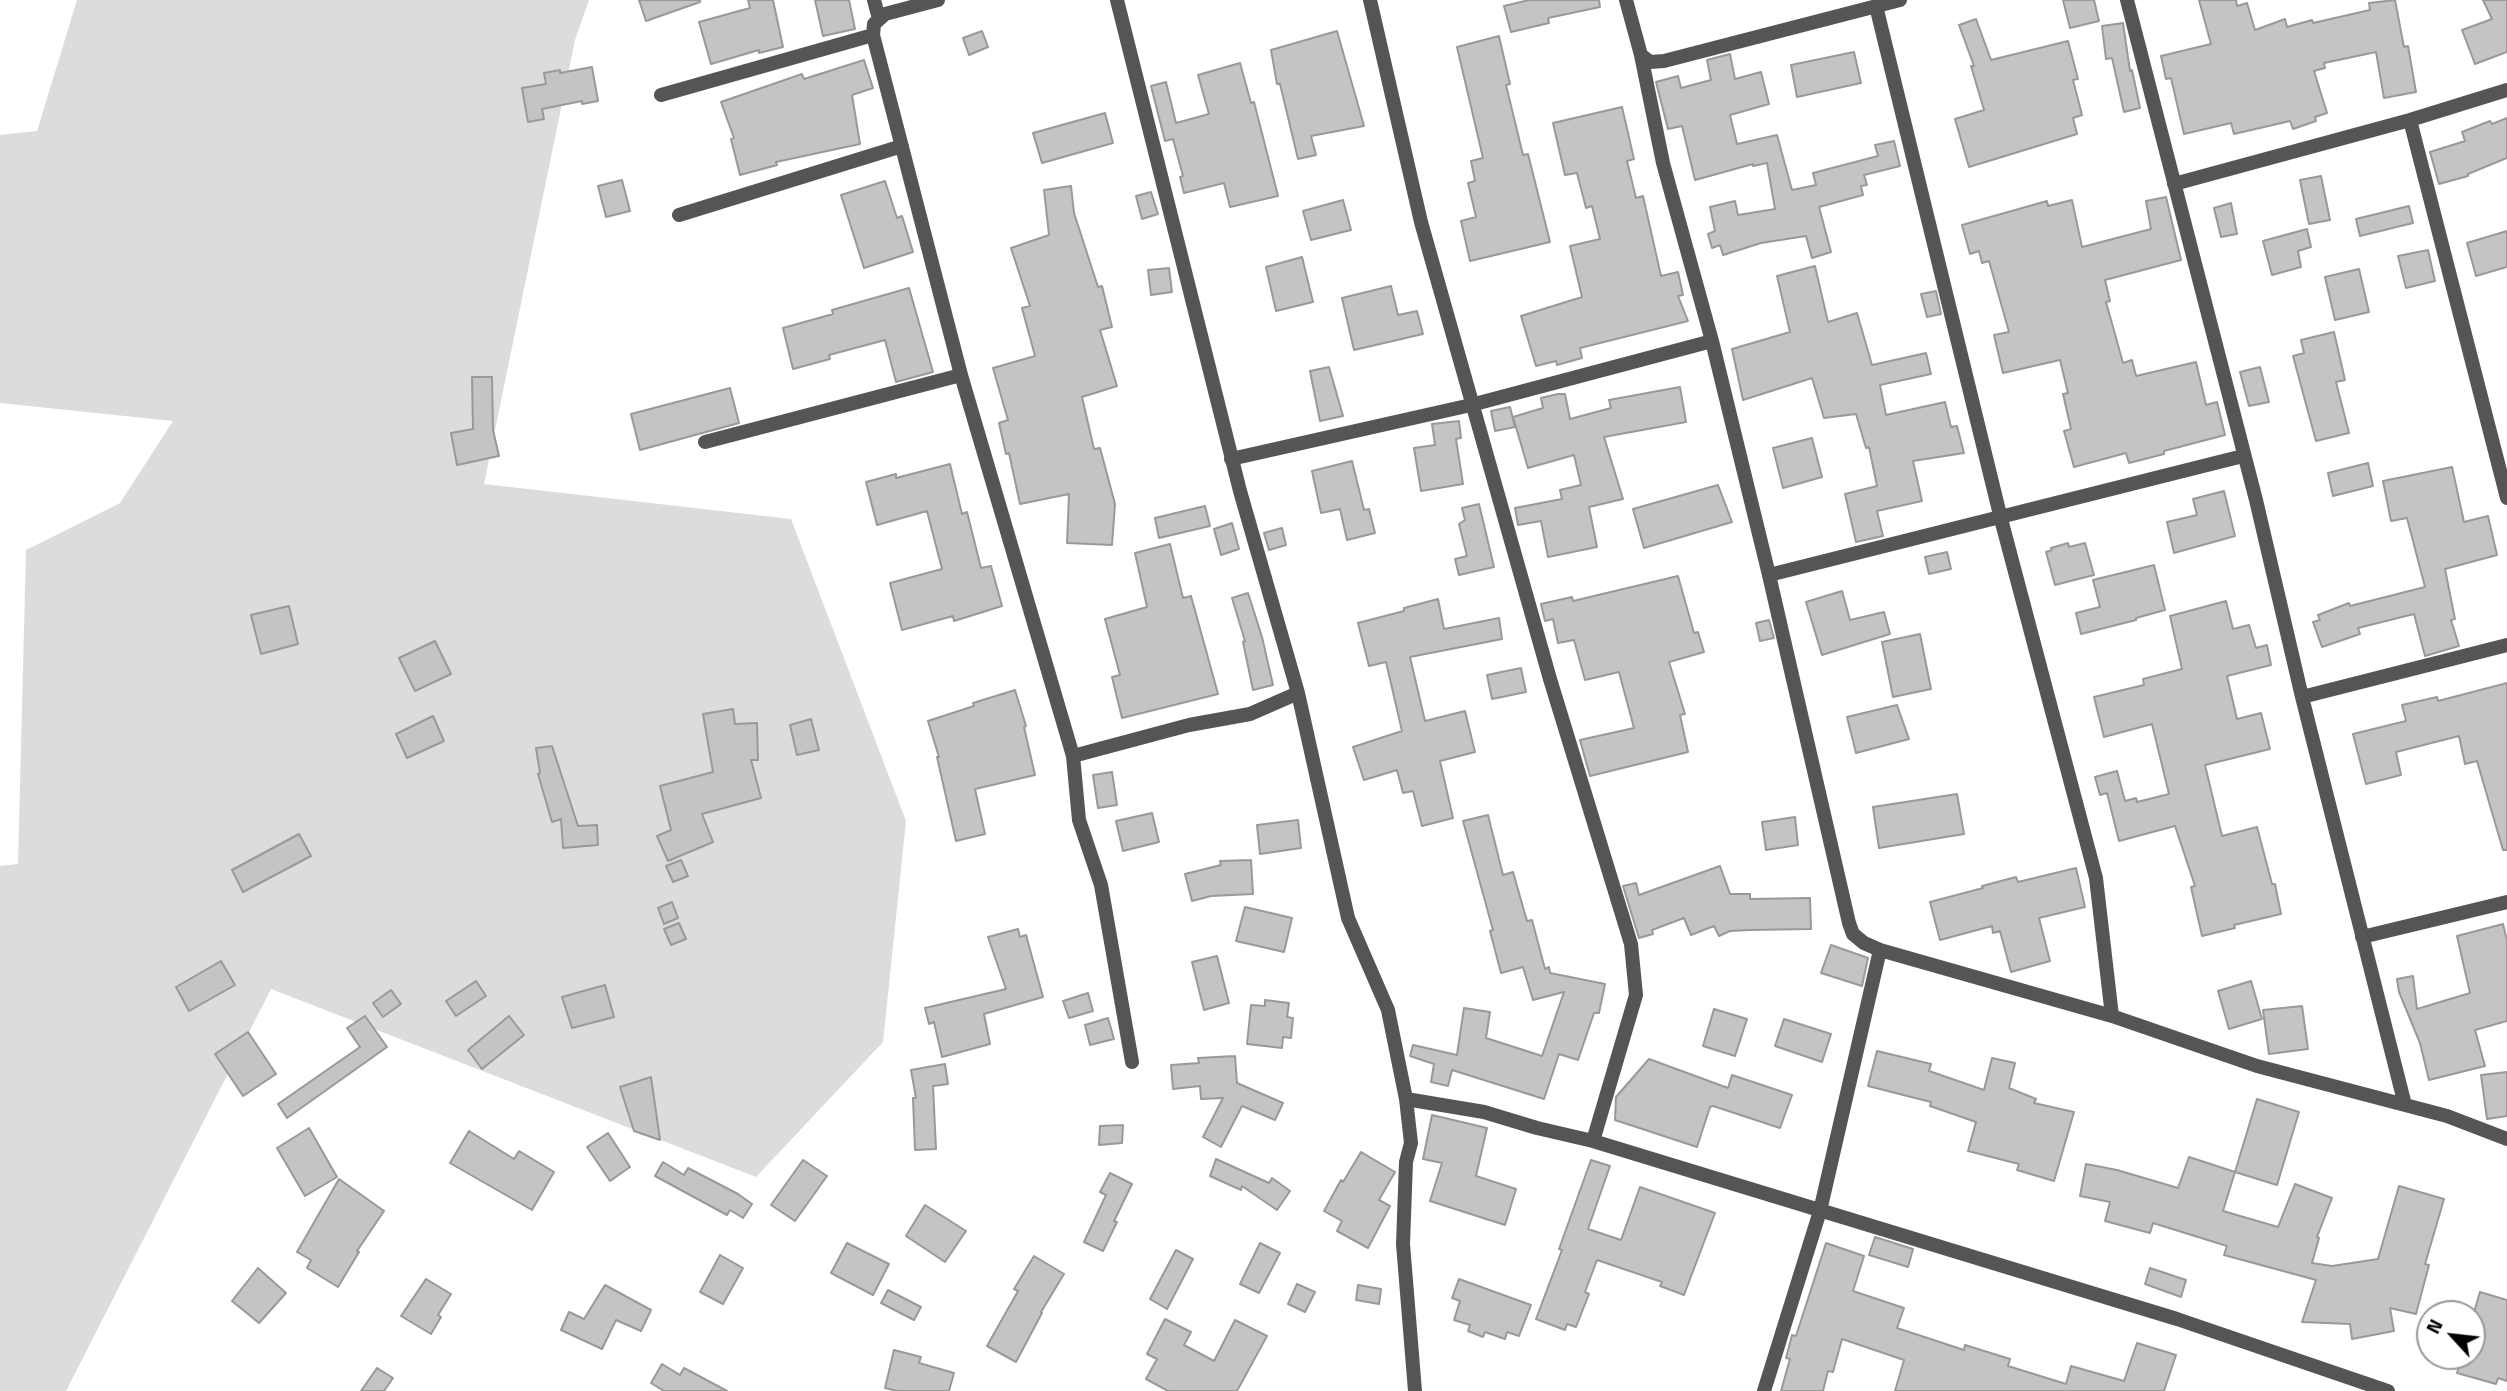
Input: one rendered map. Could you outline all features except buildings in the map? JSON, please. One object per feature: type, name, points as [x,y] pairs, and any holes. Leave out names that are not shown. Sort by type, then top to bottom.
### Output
[{"type":"street","points":[[874,0],[879,19]]},
{"type":"street","points":[[938,0],[885,14],[874,24],[873,35],[961,375],[1073,756],[1079,820],[1101,885],[1132,1062]]},
{"type":"street","points":[[1117,0],[1231,459],[1298,693],[1348,918],[1388,1010],[1406,1099],[1410,1143],[1406,1162],[1403,1244],[1416,1391]]},
{"type":"street","points":[[1370,0],[1420,222],[1550,679],[1631,944],[1636,995],[1593,1141]]},
{"type":"street","points":[[1626,0],[1641,55],[1663,163],[1712,341],[1769,575],[1853,934],[1864,943],[1880,950],[2112,1016],[2257,1066],[2447,1116],[2507,1139]]},
{"type":"street","points":[[1641,55],[1650,62],[1664,61],[1900,0]]},
{"type":"street","points":[[2127,0],[2256,500],[2302,697],[2405,1105]]},
{"type":"street","points":[[1876,6],[2001,519],[2096,878],[2112,1016]]},
{"type":"street","points":[[661,96],[873,35]]},
{"type":"street","points":[[2174,184],[2410,120],[2507,90]]},
{"type":"street","points":[[2410,120],[2507,498]]},
{"type":"street","points":[[679,215],[902,146]]},
{"type":"street","points":[[1231,459],[1471,405],[1712,341]]},
{"type":"street","points":[[705,442],[961,375]]},
{"type":"street","points":[[1769,575],[2001,519],[2243,456]]},
{"type":"street","points":[[2302,697],[2507,645]]},
{"type":"street","points":[[1073,756],[1176,728],[1250,714],[1298,693]]},
{"type":"street","points":[[2362,937],[2507,902]]},
{"type":"street","points":[[1764,1391],[1820,1211],[1880,950]]},
{"type":"street","points":[[1406,1099],[1484,1112],[1593,1141],[2177,1319],[2388,1391]]},
{"type":"shaded area","points":[[77,0],[589,0],[575,40],[484,484],[791,519],[906,821],[883,1042],[756,1177],[271,989],[66,1391],[0,1391],[0,866],[18,864],[26,550],[120,503],[173,421],[0,403],[0,135],[37,131]]}]
